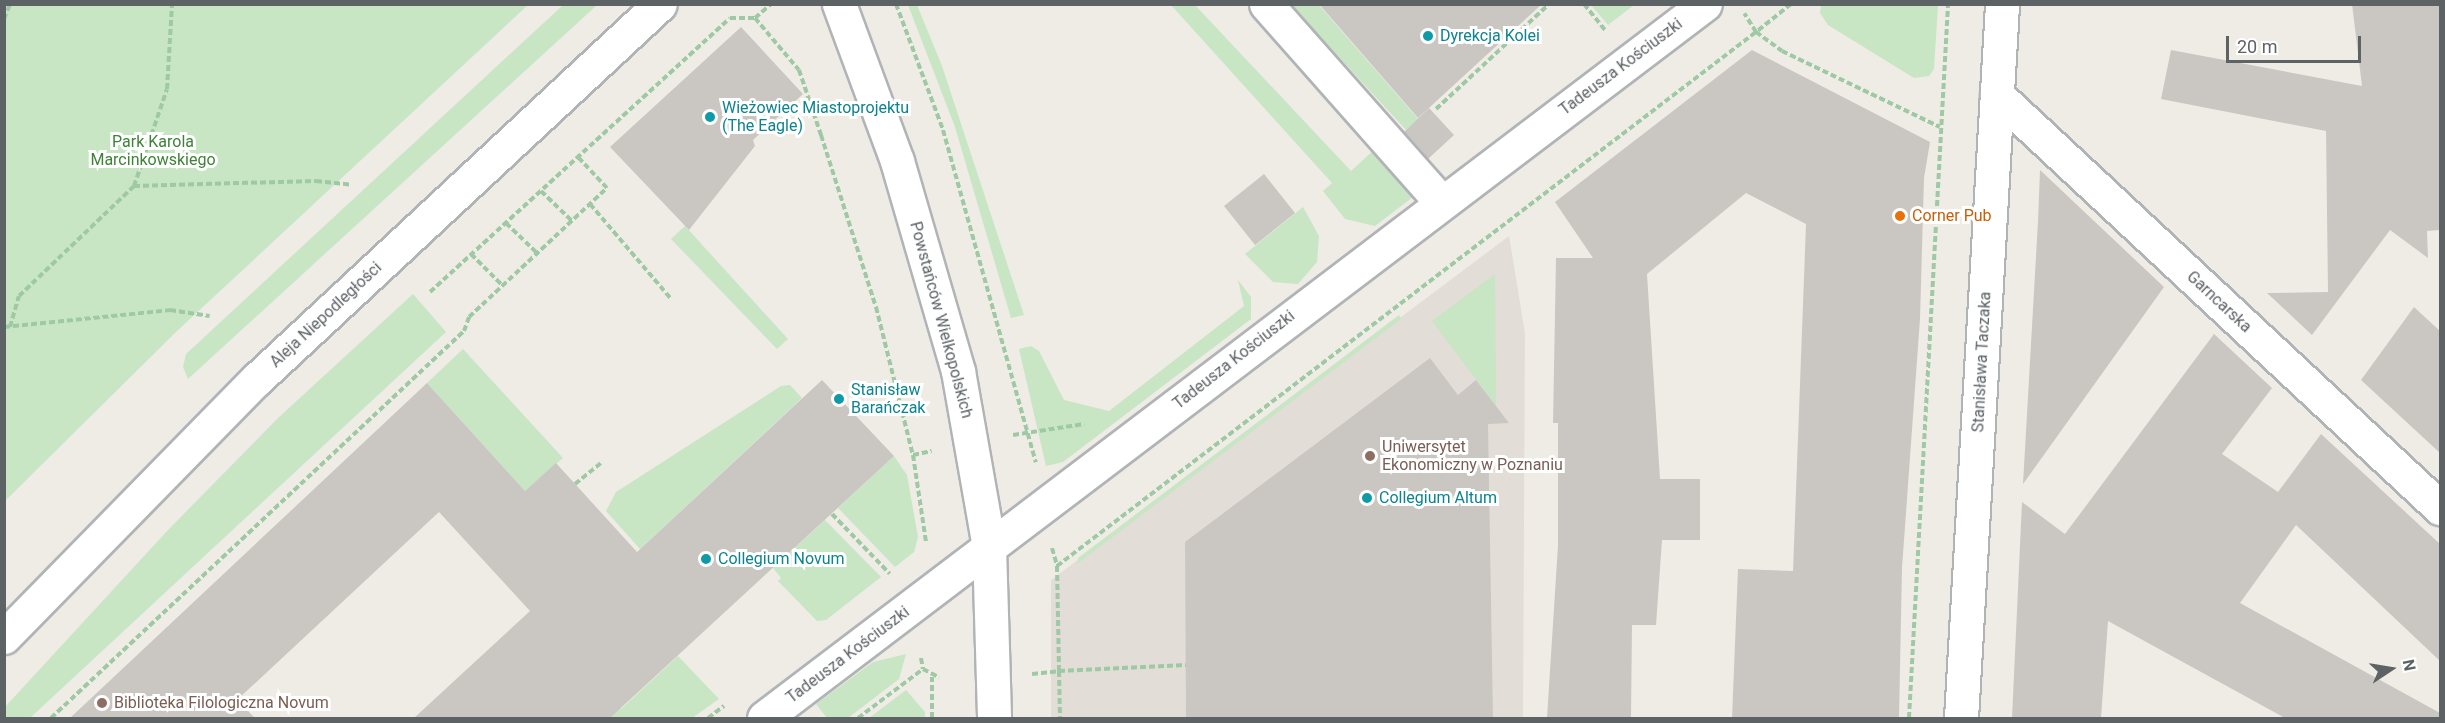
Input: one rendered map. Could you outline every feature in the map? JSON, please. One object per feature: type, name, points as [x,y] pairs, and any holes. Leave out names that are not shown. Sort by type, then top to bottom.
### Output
[{"type":"street","name":"Aleja Niepodległości","points":[[4,637],[256,379],[660,4]]},
{"type":"street","name":"Powstańców Wielkopolskich","points":[[839,4],[897,161],[934,281],[960,382],[989,547],[994,718]]},
{"type":"street","points":[[1266,4],[1441,202]]},
{"type":"street","name":"Tadeusza Kościuszki","points":[[764,718],[1441,202],[1705,4]]},
{"type":"street","name":"Stanisława Taczaka","points":[[1961,718],[2002,4]]},
{"type":"street","name":"Garncarska","points":[[1997,95],[2440,508]]},
{"type":"path","points":[[4,19],[9,4]]},
{"type":"path","points":[[172,4],[166,88],[134,186],[19,297],[7,327],[170,310],[210,316]]},
{"type":"path","points":[[430,292],[730,18],[755,18],[771,4]]},
{"type":"path","points":[[896,4],[943,130],[1037,466]]},
{"type":"path","points":[[1436,109],[1549,4]]},
{"type":"path","points":[[1584,4],[1613,38]]},
{"type":"path","points":[[1738,4],[1756,32],[1782,51],[1940,127]]},
{"type":"path","points":[[1057,566],[1791,4]]},
{"type":"path","points":[[1909,718],[1948,4]]},
{"type":"path","points":[[755,18],[799,70],[870,286],[913,456],[929,535],[924,550]]},
{"type":"path","points":[[51,718],[464,331],[469,317],[607,188],[578,157]]},
{"type":"path","points":[[134,186],[316,181],[352,185]]},
{"type":"path","points":[[541,191],[572,221]]},
{"type":"path","points":[[590,204],[671,299]]},
{"type":"path","points":[[506,223],[537,253]]},
{"type":"path","points":[[471,254],[502,285]]},
{"type":"path","points":[[913,456],[932,452]]},
{"type":"path","points":[[575,484],[601,463]]},
{"type":"path","points":[[832,514],[894,579],[885,586]]},
{"type":"path","points":[[1049,539],[1057,566],[1060,718]]},
{"type":"path","points":[[921,658],[923,669],[932,677],[939,677]]},
{"type":"path","points":[[1026,675],[1059,671],[1186,665]]},
{"type":"path","points":[[858,718],[923,669]]},
{"type":"path","points":[[932,677],[932,718]]},
{"type":"path","points":[[708,718],[727,705]]},
{"type":"shaded area","name":"Uniwersytet Ekonomiczny w Poznaniu","points":[[1509,236],[1525,333],[1523,718],[1051,718],[1051,580]]},
{"type":"green space","name":"Park Karola Marcinkowskiego","points":[[5,4],[528,5],[177,331],[5,501]]},
{"type":"green space","points":[[563,5],[597,5],[188,379],[183,367],[186,354]]},
{"type":"green space","points":[[908,5],[917,5],[942,66],[1024,315],[1011,318],[955,127]]},
{"type":"green space","points":[[1171,5],[1195,5],[1351,171],[1376,148],[1409,183],[1413,197],[1375,226],[1345,219],[1323,191],[1332,183]]},
{"type":"green space","points":[[1291,5],[1319,5],[1418,119],[1406,130]]},
{"type":"green space","points":[[1591,5],[1634,5],[1608,25]]},
{"type":"green space","points":[[1821,5],[1938,5],[1934,69],[1929,76],[1914,78],[1828,25],[1820,13]]},
{"type":"green space","points":[[1303,207],[1319,236],[1317,262],[1298,284],[1273,282],[1245,254]]},
{"type":"green space","points":[[685,226],[788,339],[777,349],[671,239]]},
{"type":"green space","points":[[1495,274],[1496,406],[1432,321]]},
{"type":"green space","points":[[1238,280],[1251,297],[1251,319],[1063,462],[1046,466],[1019,349],[1031,346],[1039,351],[1064,400],[1109,411],[1244,306]]},
{"type":"green space","points":[[413,294],[446,332],[30,718],[5,718],[5,707],[168,530],[277,419]]},
{"type":"green space","points":[[1399,315],[1401,319],[1077,564],[1078,558]]},
{"type":"green space","points":[[463,349],[563,458],[525,491],[427,383]]},
{"type":"green space","points":[[790,385],[802,398],[640,549],[606,511],[616,492],[781,386]]},
{"type":"green space","points":[[894,456],[907,475],[918,537],[914,552],[895,567],[838,508]]},
{"type":"green space","points":[[825,520],[881,577],[826,620],[817,621],[778,581],[781,578],[773,568]]},
{"type":"green space","points":[[567,652],[621,709],[678,656],[719,699],[692,718],[574,718],[538,679]]},
{"type":"green space","points":[[906,654],[899,679],[848,718],[827,718],[816,704],[873,662]]},
{"type":"green space","points":[[906,690],[925,712],[925,718],[869,718]]},
{"type":"building","name":"Dyrekcja Kolei","points":[[1319,4],[1542,4],[1418,118]]},
{"type":"building","points":[[2352,4],[2440,4],[2440,230],[2427,231],[2428,258],[2390,230],[2312,335],[2267,293],[2328,292],[2326,131],[2161,99],[2171,50],[2362,86]]},
{"type":"building","name":"Wieżowiec Miastoprojektu (The Eagle)","points":[[741,27],[803,94],[753,140],[755,146],[689,230],[610,147]]},
{"type":"building","points":[[1752,50],[1930,142],[1924,178],[1920,319],[1902,568],[1899,718],[1732,718],[1738,569],[1793,571],[1806,224],[1746,193],[1647,274],[1660,479],[1700,479],[1700,540],[1662,540],[1656,625],[1632,625],[1631,718],[1547,718],[1558,545],[1558,423],[1553,423],[1556,258],[1593,258],[1555,202]]},
{"type":"building","points":[[1429,108],[1454,135],[1428,159],[1404,132]]},
{"type":"building","points":[[2040,170],[2164,287],[2023,484],[2038,221]]},
{"type":"building","points":[[1264,174],[1295,213],[1255,245],[1224,206]]},
{"type":"building","points":[[2414,307],[2440,331],[2440,453],[2361,380]]},
{"type":"building","points":[[2214,334],[2272,388],[2222,454],[2278,492],[2321,434],[2440,544],[2440,661],[2296,525],[2240,603],[2440,713],[2440,718],[2285,718],[2108,621],[2101,718],[2012,718],[2022,502],[2065,534]]},
{"type":"building","name":"Collegium Altum","points":[[1430,358],[1458,395],[1476,380],[1509,423],[1488,424],[1493,718],[1186,718],[1185,542]]},
{"type":"building","name":"Collegium Novum","points":[[822,380],[894,456],[610,718],[414,718],[530,611],[439,512],[237,700],[255,718],[70,718],[427,383],[525,491],[556,463],[637,552]]},
{"type":"place","name":"Dyrekcja Kolei","points":[[1428,36]]},
{"type":"place","name":"Wieżowiec Miastoprojektu (The Eagle)","points":[[710,117]]},
{"type":"place","name":"Corner Pub","points":[[1900,216]]},
{"type":"place","name":"Stanisław Barańczak","points":[[839,399]]},
{"type":"place","name":"Uniwersytet Ekonomiczny w Poznaniu","points":[[1370,456]]},
{"type":"place","name":"Collegium Altum","points":[[1367,498]]},
{"type":"place","name":"Collegium Novum","points":[[706,559]]},
{"type":"place","name":"Biblioteka Filologiczna Novum","points":[[102,703]]}]
